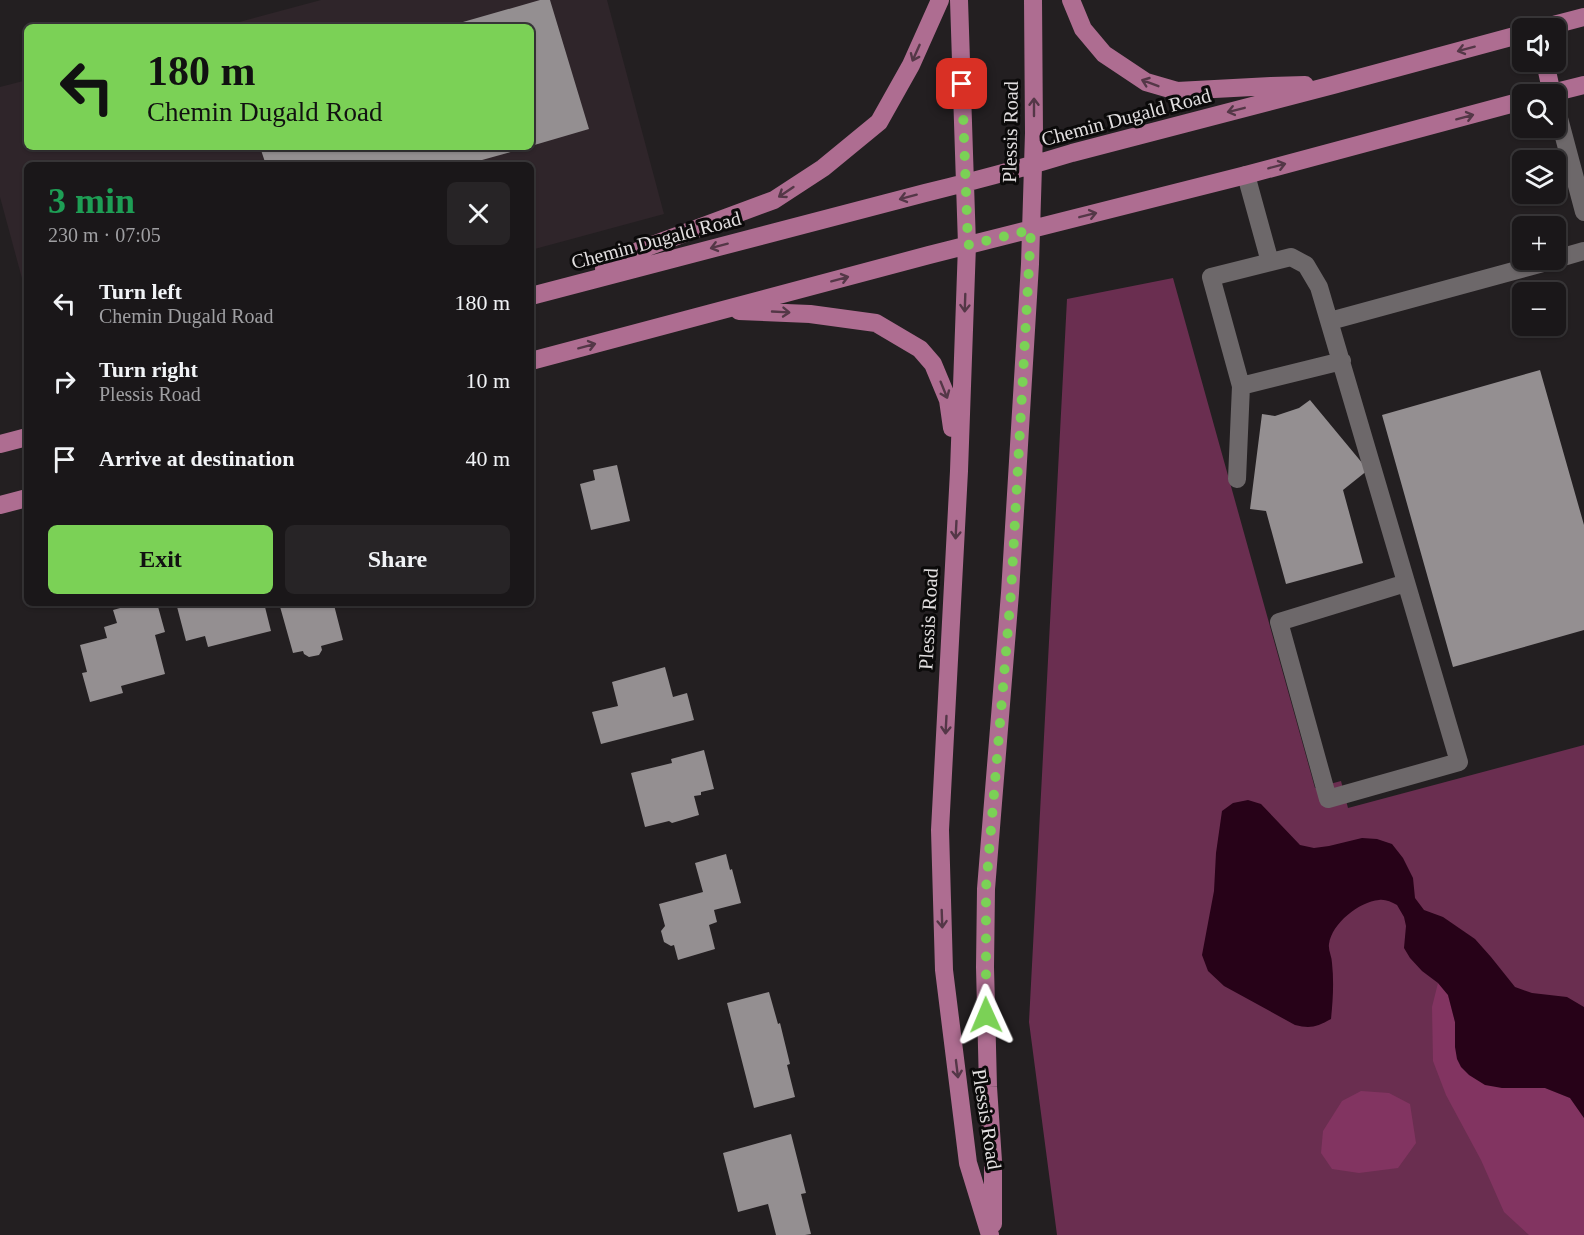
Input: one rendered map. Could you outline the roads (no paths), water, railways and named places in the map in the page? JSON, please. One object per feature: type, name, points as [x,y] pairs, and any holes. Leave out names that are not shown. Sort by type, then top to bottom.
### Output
[{"type":"main road","points":[[579,283],[642,249],[774,200],[823,168],[879,122],[911,65],[940,0]]},
{"type":"main road","name":"Plessis Road","points":[[959,0],[968,245],[940,830],[944,970],[968,1163],[992,1235]]},
{"type":"main road","name":"Plessis Road","points":[[992,1235],[993,1161],[988,1087],[986,888],[1011,593],[1031,230],[1034,133],[1033,0]]},
{"type":"main road","points":[[1071,0],[1083,30],[1104,54],[1146,82],[1177,91],[1333,85]]},
{"type":"main road","points":[[1566,22],[1584,17]]},
{"type":"main road","name":"Chemin Dugald Road","points":[[534,295],[965,184],[1072,153],[1512,37]]},
{"type":"main road","points":[[1566,92],[1584,85]]},
{"type":"main road","points":[[534,361],[968,245],[1246,175],[1512,104]]},
{"type":"main road","points":[[722,310],[810,314],[876,323],[920,349],[933,363],[948,400],[958,471]]},
{"type":"main road","points":[[0,444],[24,438]]},
{"type":"main road","points":[[0,505],[24,499]]},
{"type":"lane","points":[[1563,138],[1584,212]]},
{"type":"lane","points":[[1246,175],[1270,262]]},
{"type":"lane","points":[[1566,256],[1584,251]]},
{"type":"lane","points":[[1237,479],[1241,386],[1211,277],[1291,258],[1306,265],[1319,287],[1459,762],[1328,799],[1279,622],[1406,583]]},
{"type":"lane","points":[[1330,321],[1515,270]]},
{"type":"lane","points":[[1241,386],[1342,361]]}]
